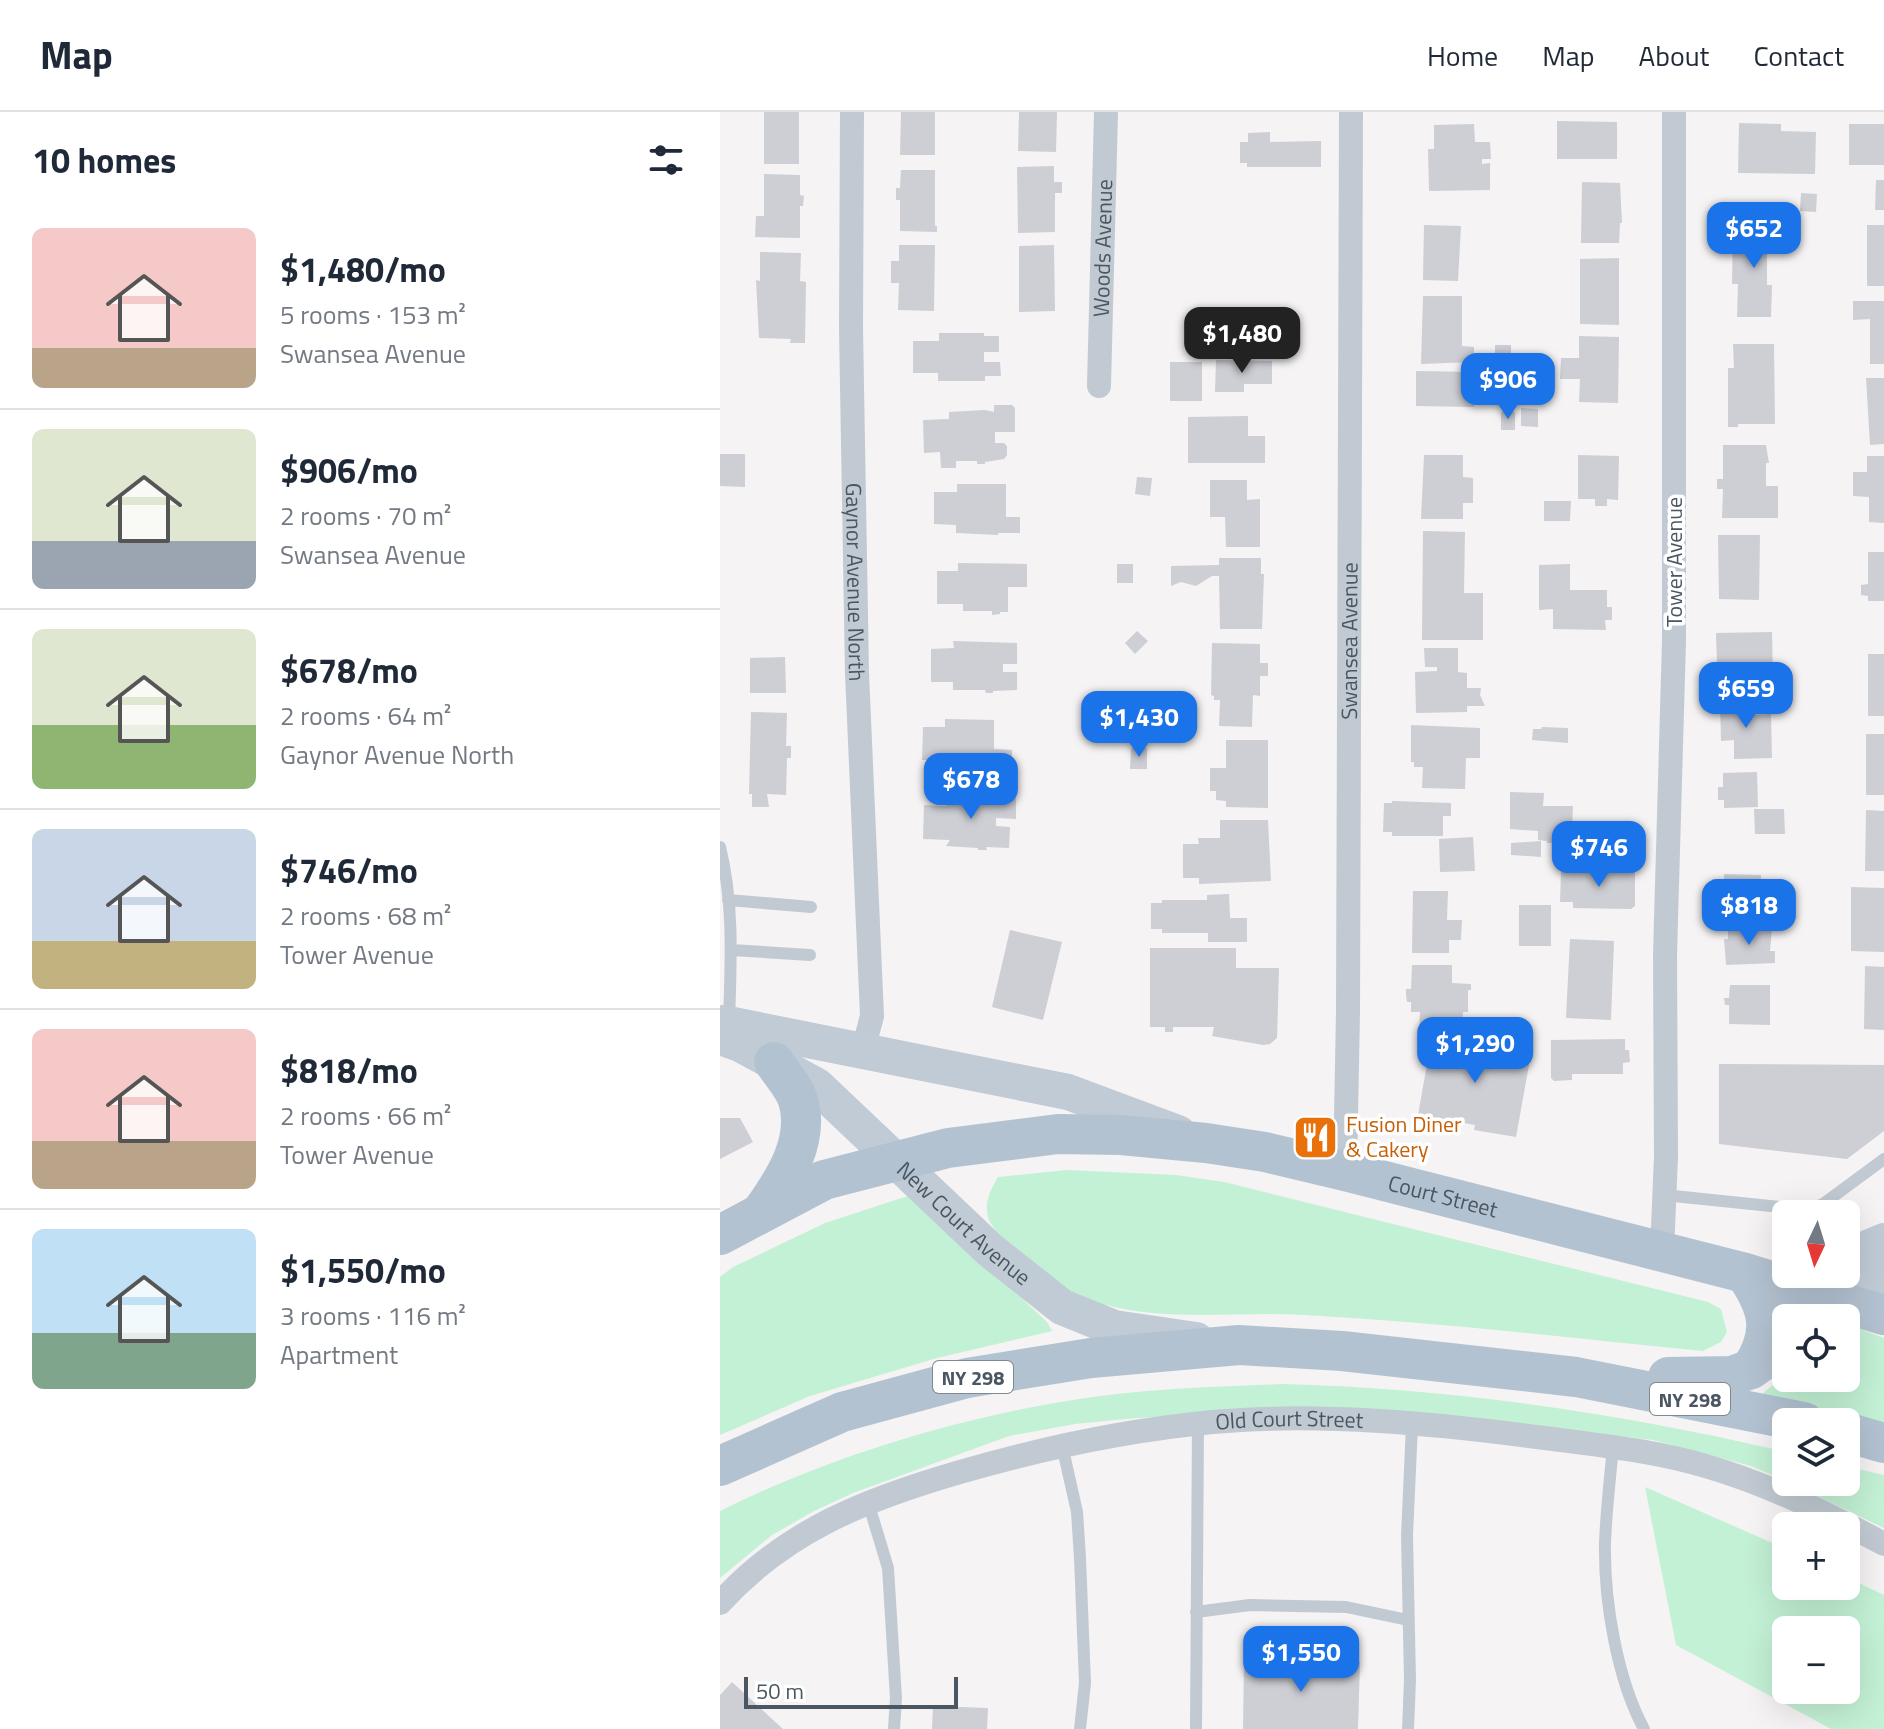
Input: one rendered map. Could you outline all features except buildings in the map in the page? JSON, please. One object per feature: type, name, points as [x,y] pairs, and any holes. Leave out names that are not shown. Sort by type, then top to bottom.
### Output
[{"type":"main road","points":[[723,1028],[863,1050],[1068,1092],[1206,1143]]},
{"type":"main road","name":"New Court Avenue","points":[[723,1028],[817,1086],[990,1250],[1062,1307],[1114,1328],[1239,1345]]},
{"type":"main road","points":[[763,1210],[788,1176],[800,1133],[798,1099],[774,1062]]},
{"type":"main road","name":"Court Street","points":[[720,1235],[824,1180],[948,1148],[1058,1134],[1121,1135],[1265,1152],[1345,1171],[1745,1273],[1832,1304]]},
{"type":"main road","points":[[1860,1251],[1884,1241]]},
{"type":"main road","points":[[1751,1369],[1764,1349],[1767,1334],[1761,1303],[1745,1273],[1772,1271]]},
{"type":"main road","points":[[1860,1304],[1884,1272]]},
{"type":"main road","name":"NY 298","points":[[720,1466],[842,1412],[967,1378],[1091,1358],[1239,1345],[1342,1351],[1576,1377],[1772,1416]]},
{"type":"main road","points":[[1576,1377],[1732,1376],[1751,1369],[1772,1355]]},
{"type":"main road","points":[[1860,1436],[1884,1443]]},
{"type":"street","name":"Gaynor Avenue North","points":[[852,112],[851,328],[857,658],[872,1001],[872,1016],[863,1050]]},
{"type":"street","name":"Woods Avenue","points":[[1099,386],[1106,112]]},
{"type":"street","name":"Swansea Avenue","points":[[1345,1171],[1351,112]]},
{"type":"street","name":"Tower Avenue","points":[[1662,1252],[1665,955],[1674,626],[1674,112]]},
{"type":"street","name":"Old Court Street","points":[[720,1603],[738,1583],[791,1540],[843,1512],[906,1487],[1035,1450],[1198,1424],[1304,1419],[1474,1429],[1613,1447],[1709,1467],[1771,1489],[1833,1516],[1884,1544]]},
{"type":"lane","points":[[720,847],[726,871],[732,950],[723,1028]]},
{"type":"lane","points":[[728,900],[811,907]]},
{"type":"lane","points":[[732,950],[810,955]]},
{"type":"lane","points":[[1664,1195],[1809,1210],[1823,1204],[1884,1159]]},
{"type":"lane","points":[[1196,1729],[1198,1424]]},
{"type":"lane","points":[[1408,1729],[1407,1536],[1412,1425]]},
{"type":"lane","points":[[1062,1445],[1077,1512],[1079,1543],[1085,1683],[1080,1729]]},
{"type":"lane","points":[[1613,1447],[1605,1546],[1613,1634],[1633,1709],[1644,1729]]},
{"type":"lane","points":[[868,1502],[888,1568],[896,1698],[894,1729]]},
{"type":"lane","points":[[1196,1612],[1250,1605],[1346,1607],[1408,1620]]},
{"type":"green space","points":[[1067,1170],[1176,1175],[1224,1182],[1708,1302],[1721,1309],[1727,1332],[1721,1342],[1703,1351],[1355,1318],[1280,1314],[1180,1315],[1106,1305],[1071,1292],[1047,1277],[1010,1246],[988,1217],[988,1201],[998,1177]]},
{"type":"green space","points":[[911,1195],[1047,1322],[1052,1331],[937,1358],[810,1396],[720,1435],[720,1277],[733,1267],[825,1223]]},
{"type":"green space","points":[[1860,1329],[1884,1338],[1884,1430],[1860,1424],[1860,1408],[1791,1408],[1766,1402],[1764,1392],[1772,1386],[1772,1392],[1860,1392]]},
{"type":"green space","points":[[1281,1384],[1344,1386],[1535,1405],[1661,1425],[1772,1449],[1772,1475],[1751,1466],[1653,1440],[1425,1413],[1279,1408],[1125,1419],[1009,1436],[853,1493],[772,1535],[720,1578],[720,1511],[769,1488],[873,1449],[983,1418],[1093,1397]]},
{"type":"green space","points":[[1860,1469],[1884,1475],[1884,1528],[1860,1516],[1860,1512],[1851,1512],[1817,1496],[1860,1496]]},
{"type":"green space","points":[[1645,1487],[1772,1543],[1772,1600],[1860,1600],[1860,1584],[1884,1595],[1884,1729],[1831,1729],[1785,1704],[1860,1704],[1860,1616],[1772,1616],[1772,1697],[1676,1645]]},
{"type":"place","name":"Fusion Diner & Cakery","points":[[1315,1137]]}]
